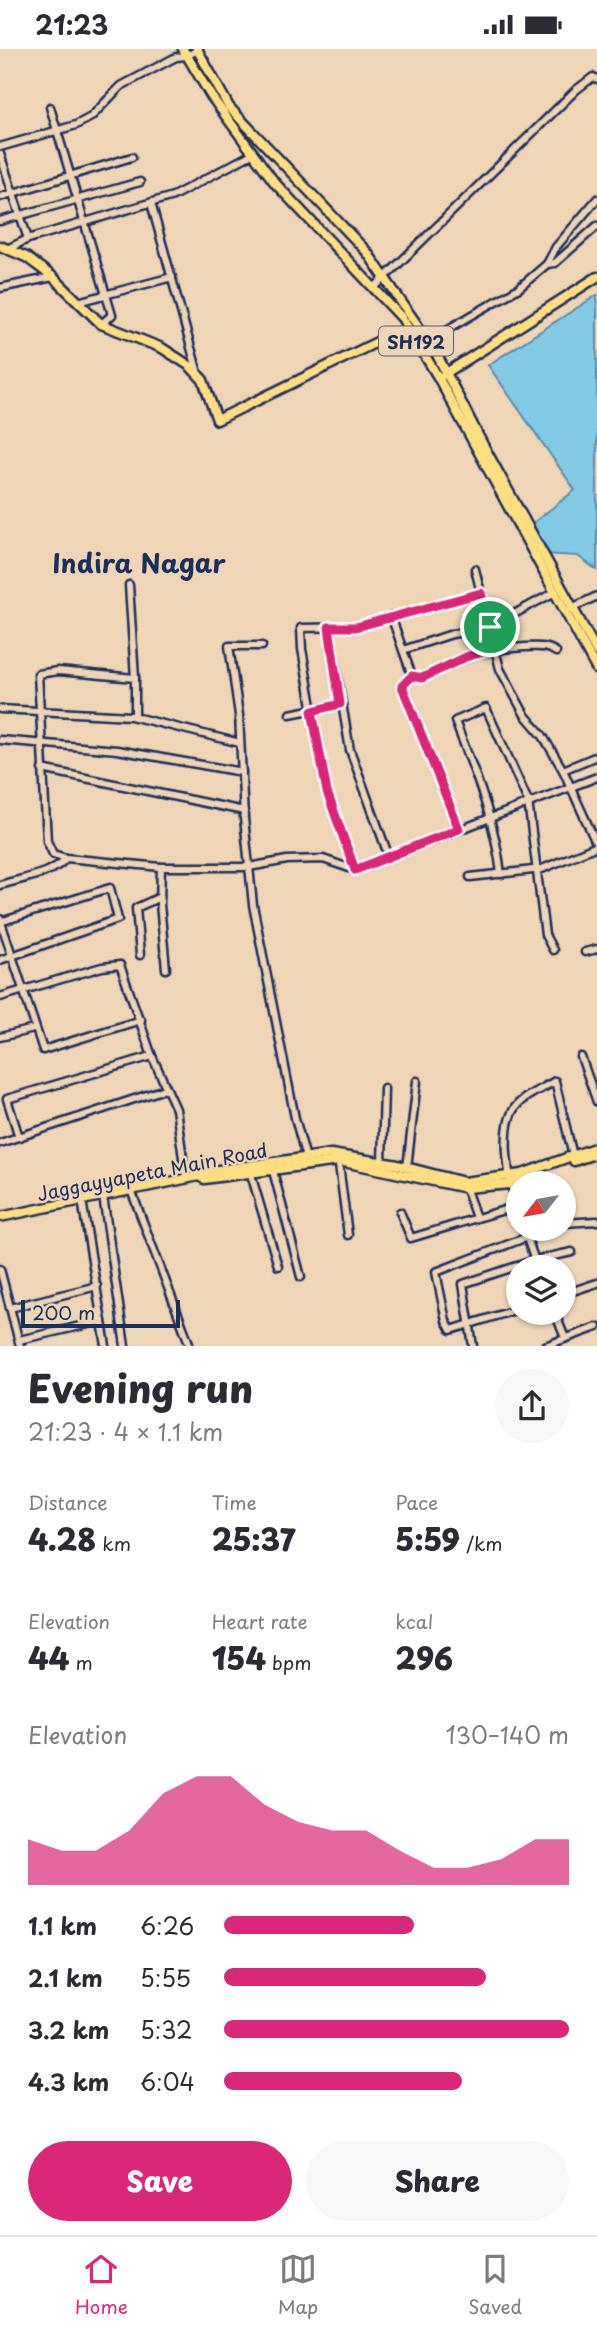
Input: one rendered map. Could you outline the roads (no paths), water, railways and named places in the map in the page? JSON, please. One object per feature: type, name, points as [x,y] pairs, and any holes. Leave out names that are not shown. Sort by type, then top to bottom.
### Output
[{"type":"main road","name":"SH192","points":[[198,49],[229,107],[367,252],[428,341],[442,375],[555,592],[597,652]]},
{"type":"main road","name":"SH192","points":[[185,52],[211,96],[275,183],[402,318],[419,346],[442,375],[569,609],[597,670]]},
{"type":"main road","points":[[4,247],[26,257],[53,278],[101,324],[162,348],[198,373],[215,419],[219,420],[382,340],[410,331]]},
{"type":"main road","points":[[442,375],[597,277]]},
{"type":"main road","points":[[530,1171],[597,1147]]},
{"type":"main road","points":[[538,1171],[597,1153]]},
{"type":"main road","name":"Jaggayyapeta Main Road","points":[[0,1217],[199,1176],[204,1179],[306,1158],[382,1163],[465,1185]]},
{"type":"main road","points":[[271,1166],[338,1159],[465,1185],[506,1180]]},
{"type":"street","points":[[0,147],[90,117],[121,86],[185,52],[198,49]]},
{"type":"street","points":[[374,288],[576,90],[593,77],[597,79]]},
{"type":"street","points":[[50,107],[112,315],[101,324]]},
{"type":"street","points":[[4,247],[173,196],[254,153]]},
{"type":"street","points":[[0,154],[28,239]]},
{"type":"street","points":[[0,197],[132,157]]},
{"type":"street","points":[[0,222],[140,182]]},
{"type":"street","points":[[419,346],[519,288],[547,264],[556,247],[597,199]]},
{"type":"street","points":[[151,203],[198,373]]},
{"type":"street","points":[[547,264],[555,263],[597,226]]},
{"type":"street","points":[[78,302],[172,277]]},
{"type":"street","points":[[0,288],[53,278]]},
{"type":"street","points":[[470,877],[537,869],[597,846],[563,770],[500,669],[475,569]]},
{"type":"street","points":[[129,585],[135,717]]},
{"type":"street","points":[[403,650],[452,634],[490,627],[555,592]]},
{"type":"street","points":[[355,870],[327,792],[312,711],[301,628],[356,627],[481,593]]},
{"type":"street","points":[[569,609],[597,596]]},
{"type":"street","points":[[391,616],[412,676]]},
{"type":"street","points":[[329,627],[340,704],[357,775],[389,857]]},
{"type":"street","points":[[262,646],[229,646],[253,905],[295,1118],[306,1158]]},
{"type":"street","points":[[412,676],[422,678],[466,657],[495,648],[548,646],[556,652]]},
{"type":"street","points":[[135,678],[58,671],[38,674],[42,768],[49,849],[53,855],[161,867],[249,867],[288,860],[323,859],[355,870],[528,801],[597,777]]},
{"type":"street","points":[[412,676],[402,686],[459,829]]},
{"type":"street","points":[[290,714],[340,704]]},
{"type":"street","points":[[501,874],[491,816],[455,721],[486,708],[528,801],[545,935],[553,950]]},
{"type":"street","points":[[0,709],[135,717],[240,743]]},
{"type":"street","points":[[0,740],[117,750],[242,772]]},
{"type":"street","points":[[563,770],[597,756]]},
{"type":"street","points":[[42,768],[244,811]]},
{"type":"street","points":[[0,885],[47,870],[66,858]]},
{"type":"street","points":[[161,867],[160,897],[166,969]]},
{"type":"street","points":[[0,960],[12,956],[118,919],[110,888],[0,921],[12,956],[24,990],[34,1029],[45,1051],[141,1020]]},
{"type":"street","points":[[140,955],[136,908],[160,897]]},
{"type":"street","points":[[585,952],[597,949]]},
{"type":"street","points":[[0,997],[117,964],[124,973],[152,1056],[176,1109],[186,1179]]},
{"type":"street","points":[[0,1037],[34,1029]]},
{"type":"street","points":[[19,1137],[7,1099],[152,1056]]},
{"type":"street","points":[[581,1057],[597,1102]]},
{"type":"street","points":[[407,1168],[416,1081]]},
{"type":"street","points":[[509,1171],[508,1133],[513,1110],[518,1103],[555,1081],[573,1156]]},
{"type":"street","points":[[382,1163],[384,1088]]},
{"type":"street","points":[[0,1143],[165,1089]]},
{"type":"street","points":[[338,1159],[348,1235]]},
{"type":"street","points":[[271,1166],[300,1277]]},
{"type":"street","points":[[250,1170],[278,1266]]},
{"type":"street","points":[[465,1185],[476,1218]]},
{"type":"street","points":[[131,1190],[189,1343]]},
{"type":"street","points":[[103,1196],[125,1346]]},
{"type":"street","points":[[82,1200],[106,1346]]},
{"type":"street","points":[[400,1212],[411,1238],[506,1211]]},
{"type":"street","points":[[576,1222],[597,1221]]},
{"type":"street","points":[[506,1312],[451,1330],[446,1321],[436,1272],[520,1241]]},
{"type":"street","points":[[562,1255],[572,1252]]},
{"type":"street","points":[[0,1269],[20,1343],[102,1321]]},
{"type":"street","points":[[473,1346],[463,1285],[506,1272]]},
{"type":"street","points":[[576,1290],[597,1283]]},
{"type":"street","points":[[10,1308],[97,1286]]},
{"type":"street","points":[[560,1325],[565,1338]]},
{"type":"street","points":[[545,1346],[597,1327]]},
{"type":"water","points":[[597,295],[597,570],[578,556],[543,554],[528,527],[575,490],[488,365]]},
{"type":"district","name":"Indira Nagar","points":[[139,562]]}]
